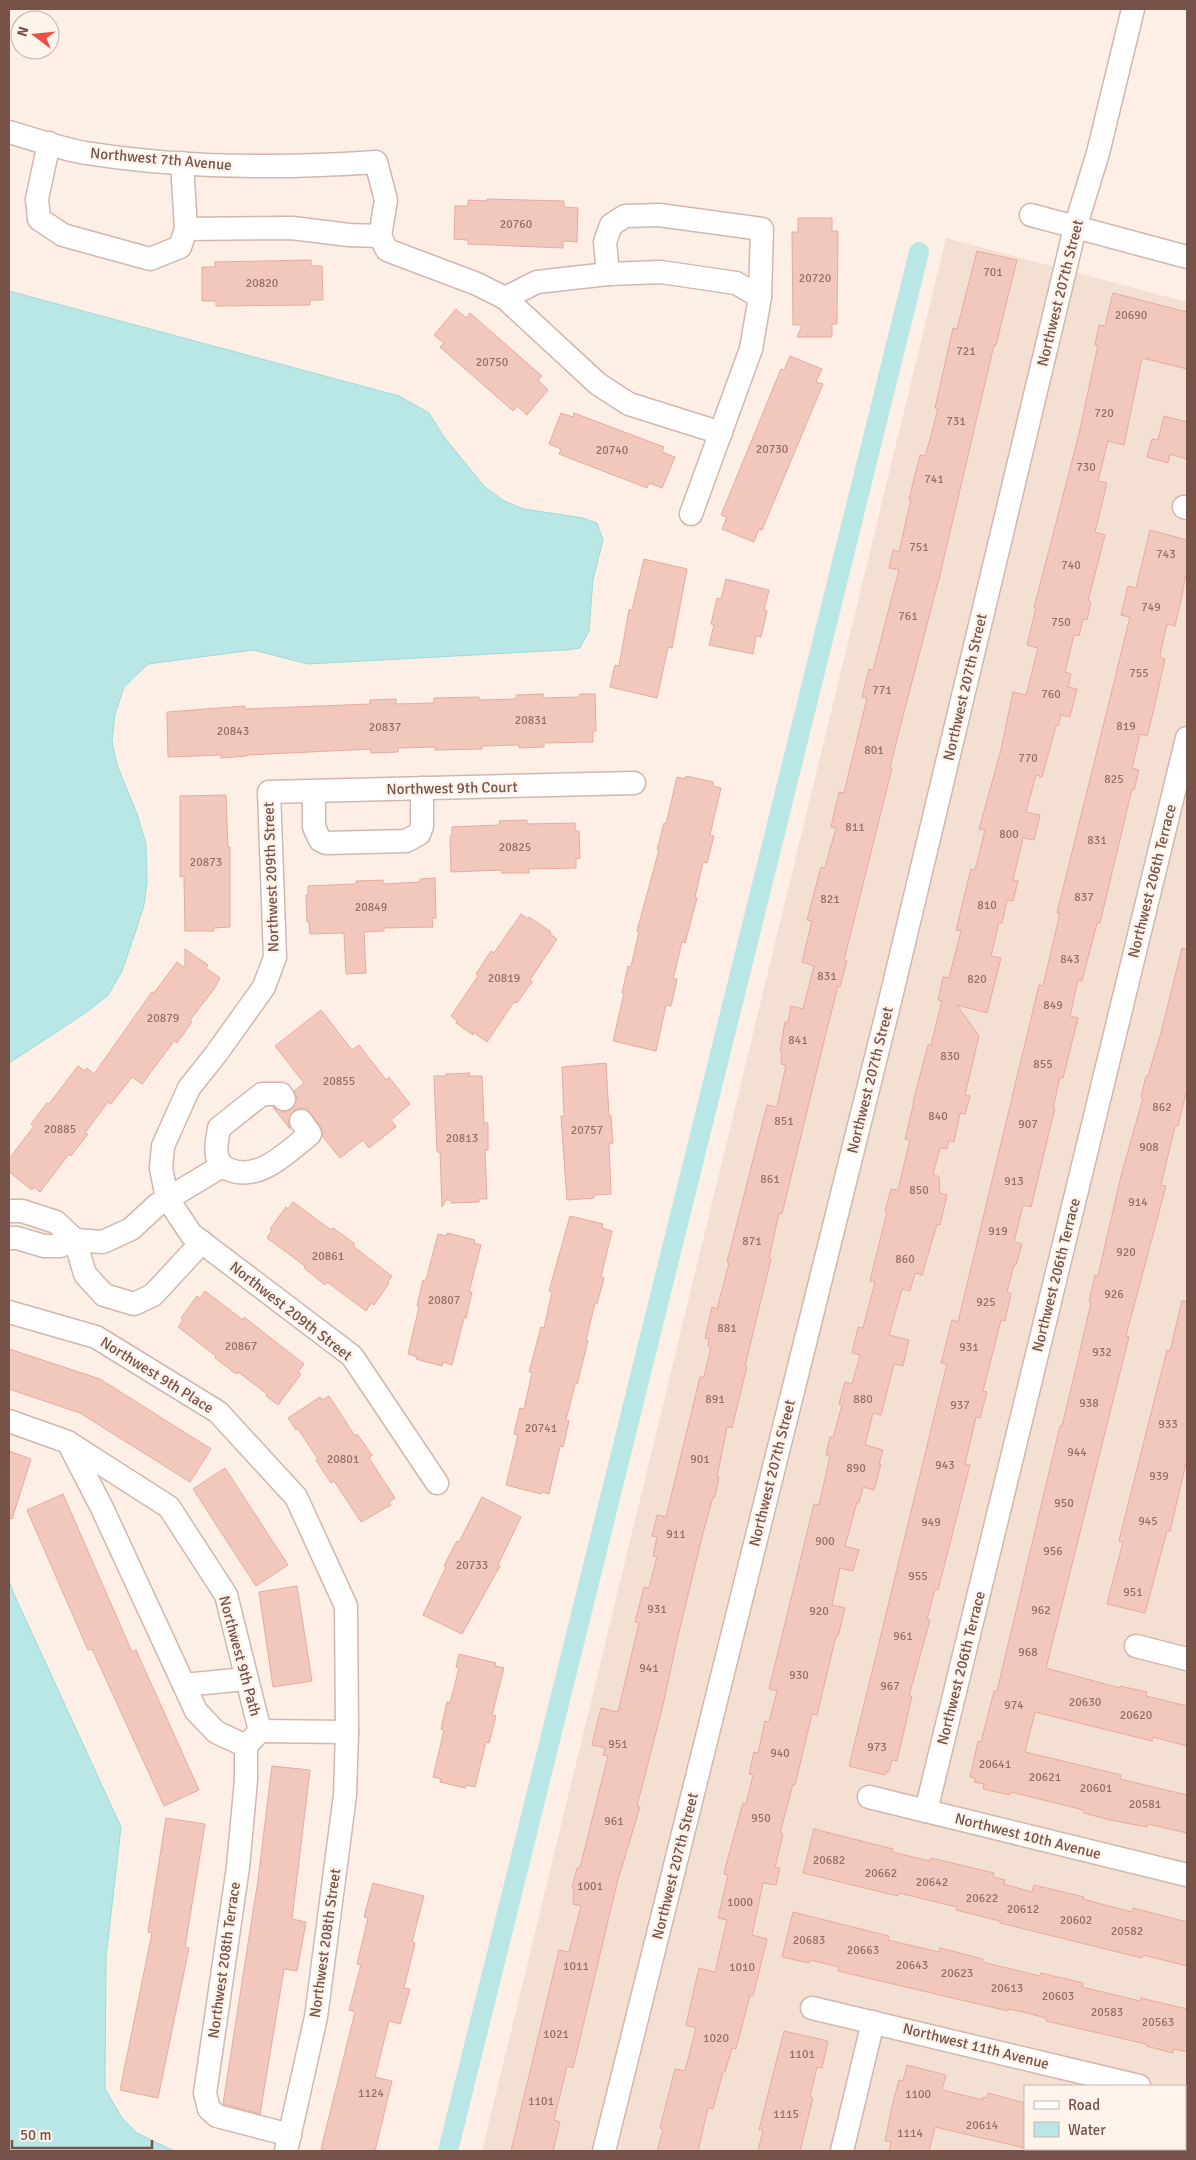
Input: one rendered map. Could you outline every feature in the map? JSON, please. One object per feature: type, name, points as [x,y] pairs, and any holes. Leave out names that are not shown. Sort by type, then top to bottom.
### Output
[{"type":"street","name":"Northwest 207th Street","points":[[604,2151],[890,1001],[1075,228],[1098,153],[1133,9]]},
{"type":"street","name":"Northwest 7th Avenue","points":[[9,132],[85,152],[204,166],[321,166],[376,162],[386,200],[380,236]]},
{"type":"street","points":[[49,143],[37,199],[39,219],[63,234],[150,259],[180,247],[186,229],[182,164]]},
{"type":"street","points":[[608,274],[605,242],[612,225],[624,216],[659,215],[762,230],[760,297],[751,349],[691,514]]},
{"type":"street","points":[[1031,215],[1187,257]]},
{"type":"street","points":[[186,229],[292,228],[349,235],[380,236],[387,250],[477,284],[505,298],[598,384],[630,404],[721,432]]},
{"type":"street","points":[[505,298],[537,282],[608,274],[661,272],[736,284],[760,297]]},
{"type":"street","name":"Northwest 206th Terrace","points":[[926,1811],[1187,738]]},
{"type":"street","name":"Northwest 9th Court","points":[[269,792],[634,783]]},
{"type":"street","points":[[314,791],[314,827],[320,840],[326,843],[406,841],[420,834],[422,826],[422,788]]},
{"type":"street","name":"Northwest 209th Street","points":[[269,792],[275,957],[264,987],[189,1088],[164,1146],[160,1168],[167,1198],[191,1234],[352,1356],[437,1483]]},
{"type":"street","points":[[284,1098],[281,1094],[262,1094],[220,1128],[215,1151],[222,1166],[238,1173],[254,1172],[282,1157],[310,1134],[301,1121]]},
{"type":"street","points":[[9,1238],[17,1238],[49,1246],[60,1246],[75,1240],[103,1242],[131,1230],[157,1204],[222,1166]]},
{"type":"street","points":[[9,1211],[22,1211],[56,1222],[75,1240],[85,1274],[104,1294],[134,1304],[153,1295],[202,1242]]},
{"type":"street","name":"Northwest 9th Place","points":[[9,1312],[96,1337],[218,1412],[296,1497],[346,1606],[347,1732]]},
{"type":"street","name":"Northwest 9th Path","points":[[9,1421],[68,1442],[169,1507],[226,1595],[246,1679],[253,1738]]},
{"type":"street","points":[[68,1442],[102,1508],[196,1711],[216,1732],[253,1738],[347,1732]]},
{"type":"street","points":[[1136,1646],[1186,1653]]},
{"type":"street","points":[[184,1685],[246,1679]]},
{"type":"street","name":"Northwest 208th Street","points":[[288,2143],[317,2008],[345,1795],[347,1732]]},
{"type":"street","name":"Northwest 208th Terrace","points":[[253,1738],[246,1780],[238,1867],[205,2093],[209,2109],[217,2116],[288,2143]]},
{"type":"street","name":"Northwest 10th Avenue","points":[[869,1797],[1187,1875]]},
{"type":"street","name":"Northwest 11th Avenue","points":[[812,2008],[1135,2085]]},
{"type":"street","points":[[842,2151],[873,2022]]},
{"type":"shaded area","points":[[946,238],[1187,302],[1187,2151],[482,2151]]},
{"type":"water","points":[[9,291],[399,396],[429,413],[444,437],[484,486],[504,501],[524,509],[583,518],[597,523],[603,540],[593,579],[589,631],[580,648],[308,664],[253,650],[148,664],[124,687],[115,714],[112,741],[117,765],[137,814],[146,844],[147,882],[144,905],[122,971],[108,995],[87,1012],[9,1063]]},
{"type":"water","points":[[9,1580],[121,1827],[106,1957],[105,2089],[122,2118],[137,2133],[174,2151],[9,2151]]},
{"type":"building","points":[[487,199],[564,201],[564,207],[578,208],[577,242],[563,241],[563,248],[468,244],[468,240],[454,239],[455,206],[468,206],[468,200],[487,201]]},
{"type":"building","points":[[798,218],[832,218],[832,231],[838,231],[837,324],[832,324],[832,337],[797,337],[802,325],[793,325],[792,232],[798,232]]},
{"type":"building","points":[[977,251],[1017,260],[996,345],[994,345],[939,579],[890,768],[892,768],[844,960],[847,961],[840,987],[838,986],[782,1214],[779,1213],[769,1258],[771,1259],[745,1366],[747,1366],[732,1428],[727,1427],[715,1497],[713,1497],[703,1533],[678,1636],[662,1709],[637,1806],[640,1807],[617,1883],[573,2068],[567,2066],[554,2120],[560,2122],[553,2151],[511,2151],[559,1950],[569,1952],[581,1906],[573,1904],[574,1889],[572,1888],[577,1868],[580,1868],[608,1756],[603,1755],[605,1748],[592,1745],[601,1708],[618,1712],[639,1623],[635,1622],[644,1587],[649,1588],[657,1557],[653,1556],[657,1537],[652,1536],[657,1515],[666,1517],[700,1377],[704,1377],[711,1347],[708,1346],[709,1339],[705,1338],[712,1307],[717,1309],[767,1105],[777,1107],[786,1065],[781,1064],[782,1053],[780,1052],[785,1022],[788,1023],[791,1006],[803,1009],[814,966],[802,962],[812,921],[807,920],[821,867],[825,868],[836,828],[831,827],[839,792],[844,793],[867,698],[862,697],[869,669],[873,670],[899,570],[889,568],[893,550],[899,552],[920,455],[925,456],[929,443],[938,409],[935,408],[953,328],[957,329]]},
{"type":"building","points":[[311,260],[311,266],[322,266],[323,300],[310,300],[310,305],[216,306],[216,301],[202,301],[202,267],[215,267],[215,262]]},
{"type":"building","points":[[1113,293],[1187,312],[1187,369],[1142,358],[1124,445],[1108,441],[1098,481],[1107,483],[1095,532],[1105,535],[1088,601],[1091,602],[1087,620],[1083,619],[1079,636],[1074,635],[1065,672],[1071,674],[1068,687],[1077,689],[1070,717],[1061,715],[1058,726],[1056,726],[1042,777],[1036,775],[1026,812],[1040,815],[1034,840],[1023,838],[1013,880],[1018,881],[1013,901],[1007,900],[1002,923],[999,922],[991,956],[1001,958],[987,1013],[957,1005],[979,1036],[965,1095],[970,1096],[965,1114],[960,1113],[954,1142],[949,1140],[947,1149],[940,1148],[933,1174],[939,1177],[940,1193],[947,1195],[940,1225],[937,1224],[922,1275],[915,1273],[910,1291],[902,1289],[889,1335],[909,1340],[903,1366],[894,1364],[881,1415],[873,1413],[865,1445],[883,1450],[879,1464],[881,1464],[874,1490],[863,1487],[845,1546],[859,1550],[853,1571],[840,1568],[832,1605],[845,1608],[838,1636],[836,1636],[817,1715],[812,1714],[795,1785],[793,1784],[780,1833],[783,1834],[775,1867],[780,1868],[776,1885],[763,1883],[752,1935],[767,1939],[753,1996],[750,1995],[736,2049],[732,2048],[713,2109],[708,2108],[698,2151],[657,2151],[663,2129],[660,2128],[675,2069],[685,2071],[696,2028],[686,2025],[699,1968],[715,1972],[727,1920],[718,1918],[728,1875],[724,1874],[726,1865],[743,1803],[746,1804],[753,1775],[749,1774],[754,1752],[758,1753],[765,1721],[769,1722],[777,1691],[769,1689],[814,1504],[819,1505],[830,1456],[826,1455],[830,1437],[833,1438],[842,1405],[839,1404],[845,1382],[852,1384],[860,1355],[852,1353],[858,1327],[863,1328],[875,1282],[870,1281],[891,1189],[898,1190],[910,1140],[905,1139],[913,1102],[928,1045],[931,1045],[942,1001],[938,1000],[943,977],[949,978],[961,931],[956,930],[971,869],[975,870],[985,830],[979,829],[1001,750],[1013,692],[1026,695],[1038,648],[1027,645],[1036,608],[1034,608],[1079,434],[1098,345],[1095,345],[1099,325],[1105,326]]},
{"type":"building","points":[[456,309],[466,318],[470,313],[542,376],[538,380],[548,390],[527,415],[517,406],[513,411],[440,347],[444,343],[434,335]]},
{"type":"building","points":[[790,356],[822,369],[816,382],[823,384],[762,530],[759,529],[754,542],[722,529],[727,517],[721,515],[781,369],[784,370]]},
{"type":"building","points":[[561,413],[573,417],[574,413],[664,447],[662,452],[675,457],[662,488],[649,483],[647,488],[559,454],[561,449],[549,444]]},
{"type":"building","points":[[1164,416],[1187,422],[1187,459],[1170,454],[1168,463],[1147,457],[1152,439],[1158,440]]},
{"type":"building","points":[[1150,530],[1187,540],[1187,569],[1181,600],[1175,626],[1167,624],[1160,654],[1161,658],[1165,659],[1152,717],[1147,736],[1140,734],[1132,768],[1139,770],[1134,790],[1132,789],[1100,923],[1097,923],[1082,981],[1078,980],[1070,1016],[1078,1018],[1063,1078],[1060,1077],[1053,1108],[1055,1108],[1031,1207],[1023,1205],[1014,1242],[1022,1244],[1007,1292],[1011,1294],[1005,1321],[1001,1320],[983,1391],[987,1392],[980,1418],[976,1417],[965,1464],[970,1465],[938,1590],[935,1589],[927,1619],[930,1620],[909,1696],[912,1696],[897,1761],[892,1760],[889,1772],[886,1772],[885,1775],[849,1766],[947,1364],[941,1363],[952,1320],[958,1322],[1039,985],[1043,986],[1060,913],[1057,913],[1130,617],[1121,615],[1128,586],[1136,588]]},
{"type":"building","points":[[644,559],[687,569],[672,648],[668,647],[657,698],[610,687],[615,665],[619,666],[629,610],[632,610]]},
{"type":"building","points":[[726,579],[769,590],[764,610],[767,611],[761,637],[756,636],[753,654],[709,645],[714,625],[711,624],[717,598],[721,599]]},
{"type":"building","points":[[543,694],[544,698],[579,697],[580,694],[595,694],[596,731],[593,731],[593,742],[544,743],[544,747],[519,748],[519,745],[482,746],[482,749],[435,750],[435,747],[398,748],[398,752],[371,753],[371,749],[221,758],[221,755],[168,757],[167,712],[245,706],[245,709],[370,704],[370,700],[396,699],[396,704],[434,703],[434,698],[479,697],[479,700],[516,699],[516,695]]},
{"type":"building","points":[[686,776],[713,782],[713,786],[721,788],[710,835],[714,836],[707,863],[703,862],[695,897],[697,898],[685,943],[682,942],[673,979],[677,979],[671,1006],[666,1005],[656,1051],[613,1041],[628,966],[631,967],[639,932],[637,931],[659,850],[657,850],[664,823],[666,824],[677,777],[685,779]]},
{"type":"building","points":[[226,795],[228,847],[230,847],[230,927],[213,928],[214,931],[185,931],[184,876],[180,877],[180,796]]},
{"type":"building","points":[[527,820],[527,824],[575,823],[575,831],[579,831],[580,858],[576,859],[576,868],[529,869],[529,873],[502,873],[502,870],[451,872],[450,836],[452,836],[452,827],[500,825],[499,821]]},
{"type":"building","points":[[435,878],[436,918],[432,918],[433,927],[384,928],[384,931],[364,932],[366,973],[346,974],[344,933],[310,934],[309,922],[307,922],[306,895],[308,895],[308,886],[356,884],[356,881],[383,880],[383,884],[420,882],[420,879]]},
{"type":"building","points":[[521,914],[528,919],[529,917],[551,932],[550,934],[557,939],[530,980],[532,982],[517,1003],[514,1002],[487,1042],[456,1023],[457,1021],[451,1016],[478,976],[476,974],[491,951],[494,953]]},
{"type":"building","points":[[1182,948],[1187,949],[1187,1089],[1178,1126],[1175,1126],[1161,1185],[1166,1186],[1126,1336],[1129,1337],[1046,1668],[1120,1688],[1120,1686],[1147,1692],[1146,1696],[1187,1706],[1187,1746],[1153,1737],[1152,1741],[1035,1712],[1025,1752],[1121,1775],[1120,1779],[1187,1795],[1187,1833],[1148,1824],[1147,1827],[1110,1820],[1084,1813],[1084,1810],[1011,1792],[1010,1795],[983,1789],[984,1784],[974,1782],[975,1778],[970,1777],[978,1741],[981,1742],[994,1691],[997,1691],[1060,1426],[1062,1426],[1076,1368],[1091,1303],[1089,1302],[1095,1275],[1098,1276],[1121,1176],[1143,1098],[1141,1097],[1146,1076],[1148,1076],[1161,1033]]},
{"type":"building","points":[[185,949],[208,965],[206,968],[220,978],[214,989],[190,1020],[192,1022],[177,1043],[174,1041],[142,1084],[132,1077],[111,1104],[108,1102],[85,1133],[88,1134],[71,1156],[69,1154],[40,1192],[34,1187],[32,1190],[9,1172],[9,1159],[34,1126],[31,1124],[78,1066],[85,1071],[87,1068],[94,1074],[152,992],[154,993],[177,962],[185,968]]},
{"type":"building","points":[[321,1010],[352,1050],[359,1045],[386,1080],[389,1077],[410,1104],[391,1120],[396,1127],[369,1148],[363,1140],[340,1158],[323,1137],[321,1127],[307,1109],[300,1108],[293,1111],[288,1122],[290,1129],[273,1107],[284,1112],[291,1110],[297,1099],[294,1091],[304,1083],[275,1046]]},
{"type":"building","points":[[606,1063],[609,1116],[611,1116],[613,1143],[609,1144],[611,1194],[594,1195],[594,1198],[567,1200],[561,1116],[564,1116],[562,1067]]},
{"type":"building","points":[[470,1073],[468,1076],[482,1076],[484,1123],[488,1123],[488,1150],[485,1150],[487,1199],[479,1199],[479,1202],[451,1203],[451,1200],[446,1200],[442,1207],[440,1152],[437,1152],[434,1076]]},
{"type":"building","points":[[293,1202],[331,1230],[333,1228],[355,1244],[353,1246],[392,1276],[374,1305],[371,1303],[366,1311],[327,1282],[325,1285],[304,1268],[305,1266],[267,1238],[272,1230],[270,1229],[286,1207],[288,1209]]},
{"type":"building","points":[[570,1216],[603,1224],[602,1228],[612,1231],[601,1277],[604,1278],[597,1304],[595,1303],[586,1340],[588,1341],[566,1420],[569,1421],[563,1447],[560,1446],[549,1494],[542,1492],[541,1494],[506,1485],[518,1435],[514,1434],[520,1408],[524,1409],[532,1373],[529,1372],[541,1327],[544,1328],[552,1292],[549,1291]]},
{"type":"building","points":[[447,1233],[475,1240],[474,1243],[481,1245],[469,1292],[472,1292],[466,1318],[464,1318],[452,1365],[443,1362],[442,1366],[416,1359],[417,1357],[408,1354],[423,1280],[426,1280],[438,1234],[446,1236]]},
{"type":"building","points":[[205,1291],[243,1320],[244,1317],[304,1364],[298,1372],[301,1374],[278,1405],[266,1396],[267,1394],[238,1372],[236,1374],[178,1327],[183,1320],[181,1318],[197,1296],[200,1298]]},
{"type":"building","points":[[1182,1301],[1187,1302],[1187,1459],[1170,1531],[1167,1531],[1145,1613],[1107,1604],[1123,1542],[1119,1541],[1167,1350],[1170,1351]]},
{"type":"building","points":[[9,1349],[100,1379],[211,1449],[190,1482],[80,1413],[9,1389]]},
{"type":"building","points":[[329,1396],[355,1436],[357,1434],[372,1455],[369,1458],[395,1498],[389,1502],[391,1505],[361,1522],[334,1481],[331,1483],[316,1460],[318,1459],[298,1429],[296,1430],[288,1418],[320,1397],[322,1400]]},
{"type":"building","points":[[9,1451],[31,1459],[12,1519],[9,1518]]},
{"type":"building","points":[[225,1468],[288,1565],[256,1586],[193,1489]]},
{"type":"building","points":[[63,1494],[132,1652],[136,1650],[199,1790],[164,1806],[92,1649],[88,1650],[27,1510]]},
{"type":"building","points":[[482,1497],[521,1517],[498,1565],[500,1566],[462,1634],[423,1615],[446,1567],[444,1566],[457,1541],[459,1542]]},
{"type":"building","points":[[297,1586],[312,1681],[273,1687],[259,1592]]},
{"type":"building","points":[[459,1654],[496,1663],[495,1666],[504,1668],[492,1715],[496,1716],[489,1743],[486,1742],[475,1787],[466,1785],[465,1788],[440,1782],[441,1779],[433,1777],[444,1730],[441,1729],[447,1702],[450,1703],[459,1668],[456,1667]]},
{"type":"building","points":[[272,1766],[310,1770],[292,1919],[306,1922],[297,1971],[284,1969],[260,2114],[223,2104],[258,1880]]},
{"type":"building","points":[[166,1818],[205,1824],[185,1947],[189,1948],[158,2098],[120,2090],[152,1933],[148,1932]]},
{"type":"building","points":[[814,1829],[893,1849],[892,1852],[930,1861],[931,1858],[994,1873],[993,1877],[1005,1880],[1004,1884],[1032,1892],[1034,1885],[1084,1897],[1083,1899],[1132,1912],[1133,1908],[1187,1922],[1187,1966],[1143,1955],[1142,1958],[1000,1923],[1000,1921],[956,1910],[957,1907],[899,1893],[898,1896],[803,1873]]},
{"type":"building","points":[[373,1883],[424,1896],[412,1942],[415,1943],[404,1988],[410,1989],[400,2024],[389,2021],[375,2077],[392,2081],[375,2151],[329,2151],[321,2149],[355,2012],[349,2010],[361,1965],[357,1964],[368,1918],[364,1917]]},
{"type":"building","points":[[793,1912],[889,1936],[888,1940],[939,1952],[940,1948],[983,1959],[982,1962],[1040,1976],[1041,1973],[1083,1983],[1082,1987],[1140,2001],[1141,1998],[1187,2009],[1187,2052],[1174,2049],[1173,2053],[1146,2046],[1146,2044],[1046,2021],[1046,2018],[1023,2012],[1009,2009],[1008,2011],[838,1971],[839,1967],[810,1960],[809,1963],[782,1957]]},
{"type":"building","points":[[784,2031],[828,2041],[822,2068],[817,2067],[810,2097],[813,2098],[800,2151],[758,2151],[763,2130],[759,2130]]},
{"type":"building","points":[[907,2065],[946,2075],[942,2090],[983,2100],[983,2097],[987,2098],[988,2093],[1024,2103],[1024,2148],[935,2127],[929,2151],[889,2151],[891,2142],[885,2141],[892,2106],[899,2080],[903,2081]]},
{"type":"waterway","points":[[448,2151],[919,252]]}]
